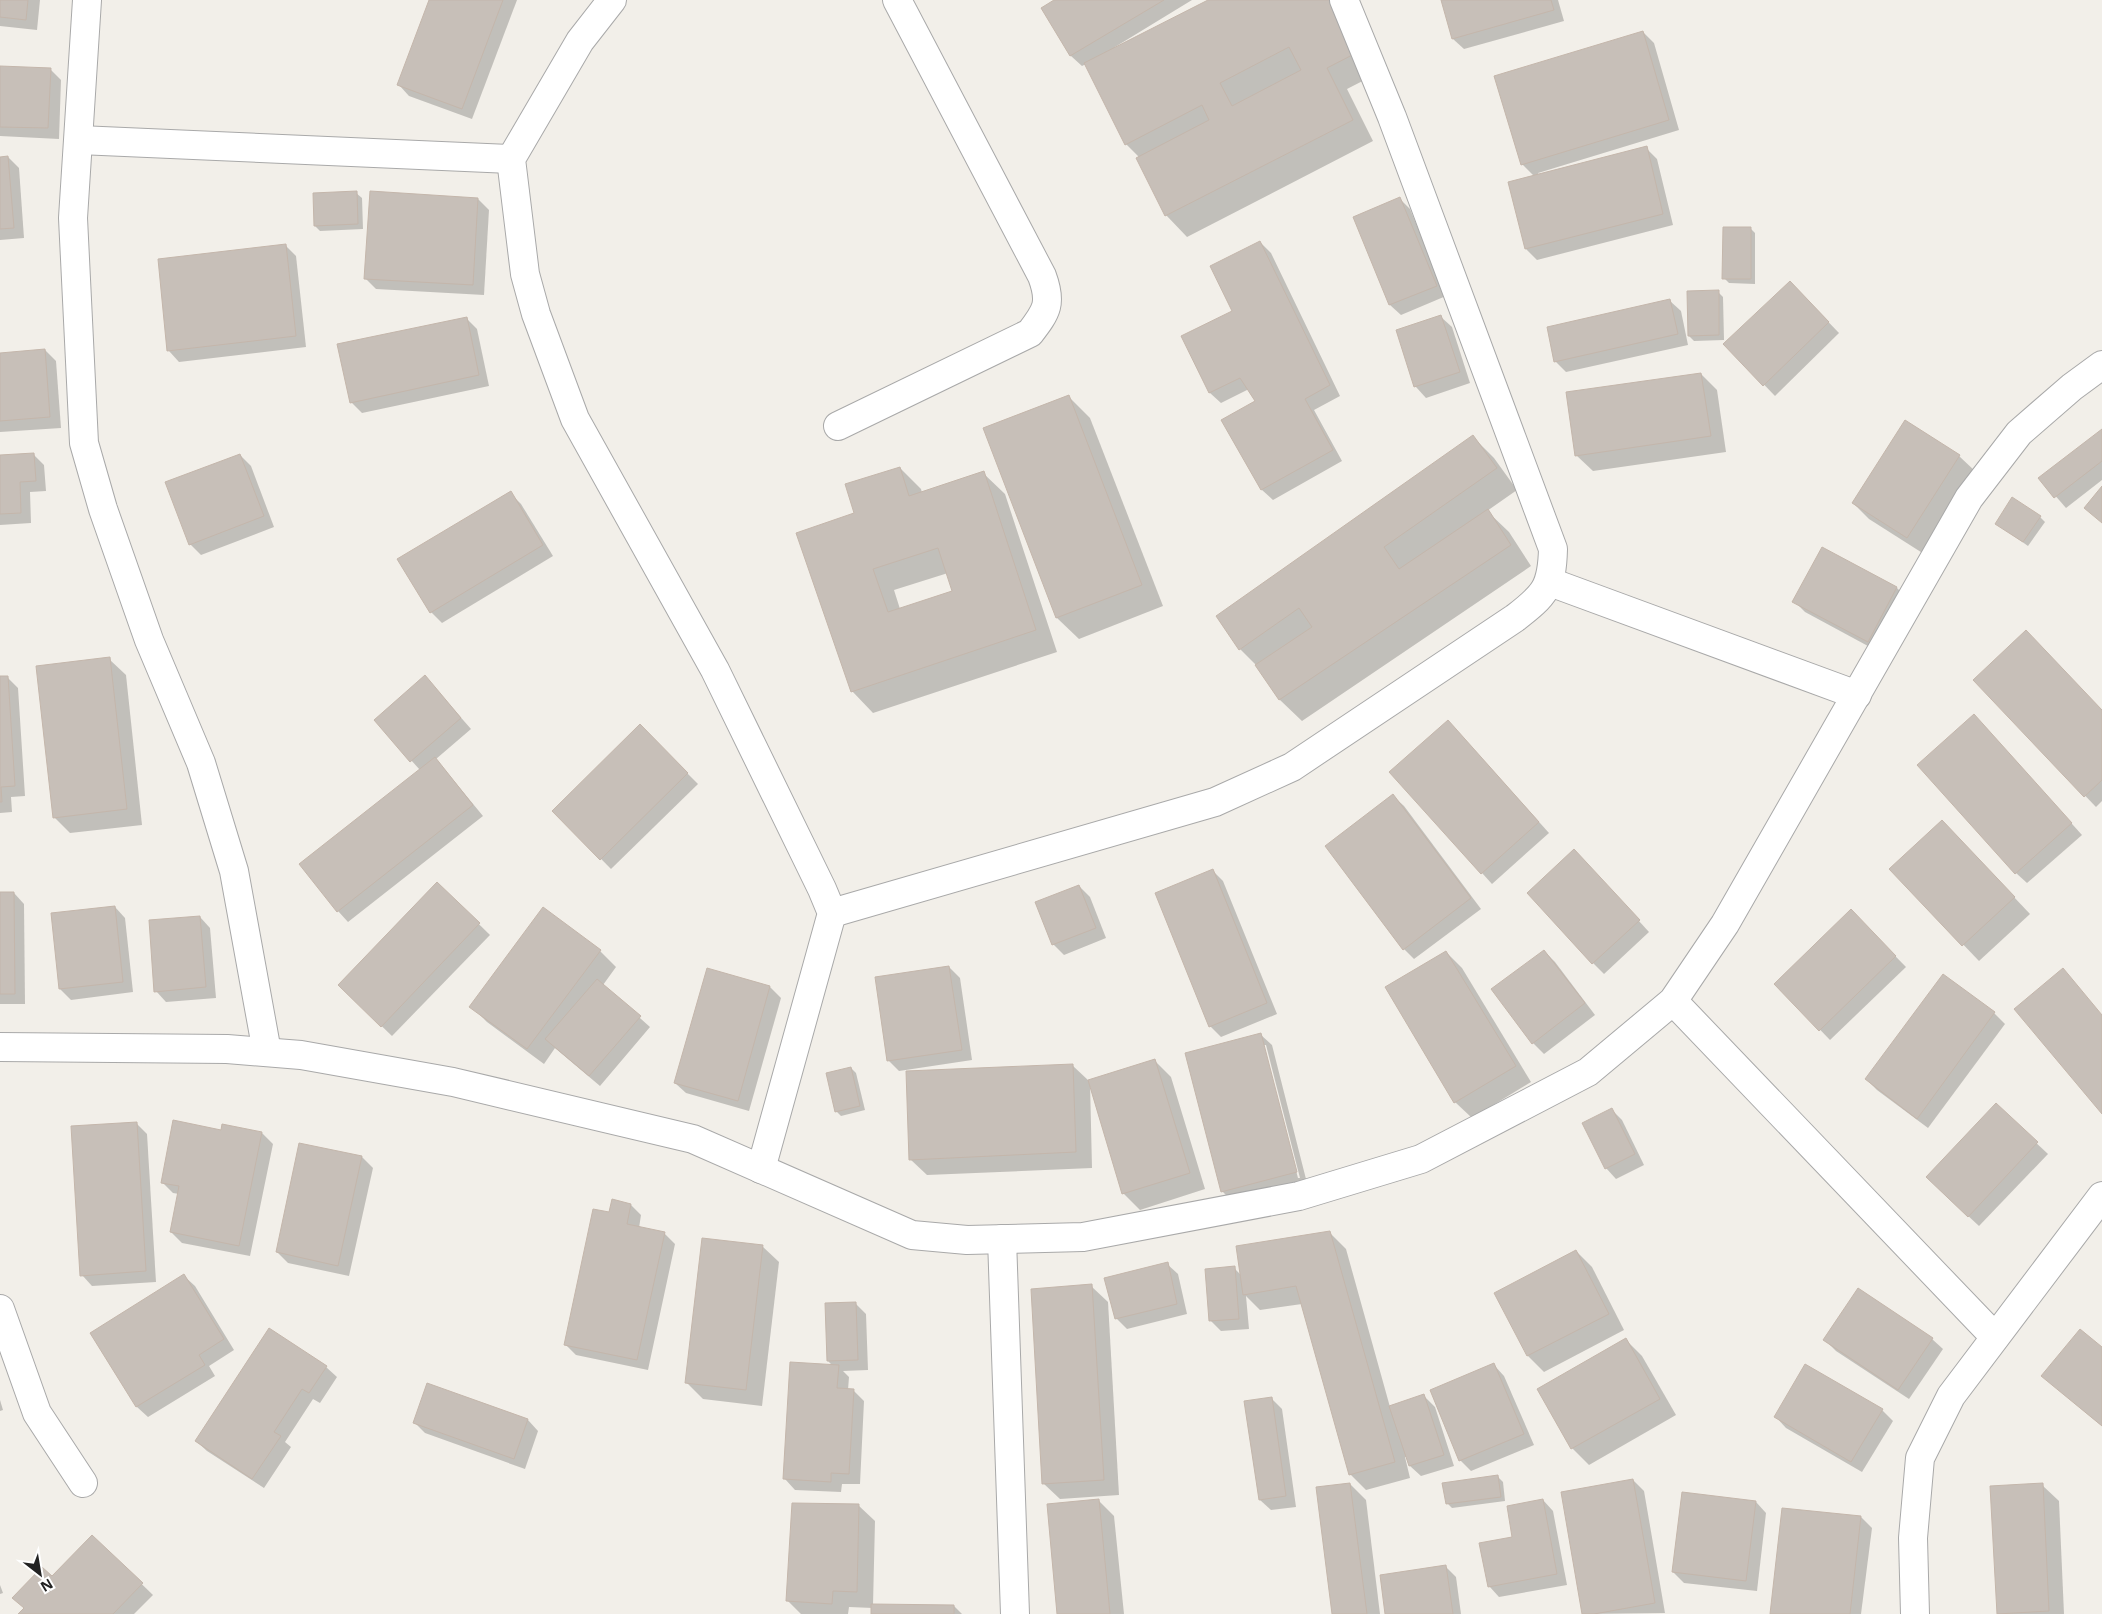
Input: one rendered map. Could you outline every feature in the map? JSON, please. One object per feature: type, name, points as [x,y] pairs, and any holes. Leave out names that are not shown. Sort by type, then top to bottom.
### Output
[{"type":"street","points":[[87,0],[73,218],[84,443],[103,509],[149,640],[200,763],[234,871],[267,1052]]},
{"type":"street","points":[[612,0],[580,41],[511,159],[525,274],[536,314],[575,419],[715,670],[822,888],[832,914],[761,1169]]},
{"type":"street","points":[[838,426],[1030,333],[1048,304],[1047,291],[1042,276],[897,0]]},
{"type":"street","points":[[832,914],[1215,802],[1292,767],[1515,618],[1536,602],[1550,582],[1553,549],[1392,117],[1344,0]]},
{"type":"street","points":[[79,140],[511,159]]},
{"type":"street","points":[[0,1047],[227,1049],[267,1052],[301,1055],[453,1082],[693,1139],[912,1235],[967,1240],[1083,1237],[1299,1196],[1421,1159],[1588,1072],[1673,1001],[1725,924],[1969,498],[2019,432],[2072,387],[2102,365]]},
{"type":"street","points":[[1550,582],[1857,695]]},
{"type":"street","points":[[1673,1001],[1995,1337]]},
{"type":"street","points":[[1915,1614],[1913,1538],[1920,1458],[1951,1396],[2102,1196]]},
{"type":"street","points":[[1002,1239],[1015,1614]]},
{"type":"street","points":[[0,1309],[37,1413],[83,1483]]},
{"type":"building","points":[[0,0],[28,0],[26,20],[0,17]]},
{"type":"building","points":[[429,0],[503,0],[462,109],[397,85]]},
{"type":"building","points":[[1054,0],[1164,0],[1070,56],[1041,8]]},
{"type":"building","points":[[1208,0],[1336,0],[1362,50],[1327,68],[1353,120],[1165,216],[1136,158],[1209,120],[1202,105],[1125,145],[1084,63]],"holes":[[[1289,47],[1301,70],[1232,106],[1220,83]]]},
{"type":"building","points":[[1441,0],[1551,0],[1554,10],[1452,39]]},
{"type":"building","points":[[1643,31],[1669,120],[1521,165],[1494,76]]},
{"type":"building","points":[[0,66],[51,68],[48,128],[0,127]]},
{"type":"building","points":[[1647,146],[1663,214],[1525,249],[1508,182]]},
{"type":"building","points":[[8,156],[14,228],[0,229],[0,157]]},
{"type":"building","points":[[357,191],[358,224],[314,226],[313,193]]},
{"type":"building","points":[[370,191],[478,198],[473,285],[364,279]]},
{"type":"building","points":[[1400,197],[1437,286],[1389,305],[1353,217]]},
{"type":"building","points":[[1723,227],[1751,227],[1751,279],[1722,279]]},
{"type":"building","points":[[1260,241],[1330,385],[1305,399],[1333,450],[1261,490],[1221,420],[1255,401],[1240,378],[1209,393],[1181,336],[1232,311],[1210,266]]},
{"type":"building","points":[[286,244],[296,336],[167,351],[158,259]]},
{"type":"building","points":[[1790,281],[1829,322],[1763,386],[1723,344]]},
{"type":"building","points":[[1719,290],[1719,335],[1688,336],[1687,291]]},
{"type":"building","points":[[1670,299],[1678,334],[1554,362],[1547,327]]},
{"type":"building","points":[[1441,315],[1460,372],[1414,387],[1396,330]]},
{"type":"building","points":[[467,317],[479,375],[350,403],[337,344]]},
{"type":"building","points":[[45,349],[50,417],[0,421],[0,353]]},
{"type":"building","points":[[1701,373],[1711,436],[1575,456],[1566,392]]},
{"type":"building","points":[[1069,395],[1142,585],[1056,618],[983,428]]},
{"type":"building","points":[[1905,420],[1960,455],[1907,538],[1852,503]]},
{"type":"building","points":[[2102,429],[2102,461],[2054,498],[2038,478]]},
{"type":"building","points":[[1473,435],[1497,468],[1384,547],[1399,569],[1488,509],[1511,545],[1279,700],[1255,665],[1312,627],[1299,608],[1239,650],[1216,616]]},
{"type":"building","points":[[34,453],[36,481],[20,482],[21,513],[0,514],[0,455]]},
{"type":"building","points":[[240,454],[264,516],[189,545],[165,482]]},
{"type":"building","points":[[900,467],[909,496],[984,471],[1036,630],[851,692],[796,533],[854,513],[845,484]],"holes":[[[938,548],[952,591],[888,612],[873,569]]]},
{"type":"building","points":[[2102,486],[2102,523],[2084,508]]},
{"type":"building","points":[[511,491],[543,545],[430,613],[397,559]]},
{"type":"building","points":[[2012,497],[2041,516],[2023,542],[1995,524]]},
{"type":"building","points":[[1822,547],[1897,587],[1868,642],[1792,602]]},
{"type":"building","points":[[2026,630],[2102,710],[2102,780],[2084,797],[1973,680]]},
{"type":"building","points":[[110,657],[127,809],[53,818],[36,666]]},
{"type":"building","points":[[425,675],[461,718],[410,762],[374,720]]},
{"type":"building","points":[[0,676],[8,676],[15,786],[1,787],[2,802],[0,802]]},
{"type":"building","points":[[1974,714],[2072,823],[2015,874],[1917,765]]},
{"type":"building","points":[[1448,720],[1539,822],[1481,874],[1389,772]]},
{"type":"building","points":[[640,724],[688,773],[600,860],[552,811]]},
{"type":"building","points":[[435,757],[473,805],[337,912],[299,864]]},
{"type":"building","points":[[1393,794],[1471,898],[1403,950],[1325,846]]},
{"type":"building","points":[[1942,820],[2015,897],[1962,946],[1889,869]]},
{"type":"building","points":[[1574,849],[1640,920],[1592,964],[1527,893]]},
{"type":"building","points":[[1213,869],[1267,1003],[1209,1027],[1155,893]]},
{"type":"building","points":[[437,882],[480,923],[381,1027],[338,985]]},
{"type":"building","points":[[1079,885],[1096,928],[1052,945],[1035,902]]},
{"type":"building","points":[[0,892],[14,892],[15,994],[0,994]]},
{"type":"building","points":[[115,906],[123,982],[59,989],[51,913]]},
{"type":"building","points":[[543,907],[601,950],[527,1049],[469,1007]]},
{"type":"building","points":[[1851,909],[1896,956],[1819,1031],[1774,984]]},
{"type":"building","points":[[200,916],[206,987],[154,992],[149,920]]},
{"type":"building","points":[[1544,950],[1585,1003],[1532,1044],[1491,989]]},
{"type":"building","points":[[1446,951],[1516,1066],[1454,1103],[1385,987]]},
{"type":"building","points":[[949,966],[962,1050],[887,1061],[875,977]]},
{"type":"building","points":[[707,968],[770,986],[738,1101],[674,1083]]},
{"type":"building","points":[[2063,968],[2102,1015],[2102,1114],[2014,1009]]},
{"type":"building","points":[[1943,974],[1995,1012],[1917,1119],[1865,1079]]},
{"type":"building","points":[[597,979],[641,1016],[589,1076],[545,1039]]},
{"type":"building","points":[[1261,1033],[1297,1172],[1221,1192],[1185,1053]]},
{"type":"building","points":[[1155,1059],[1190,1173],[1122,1194],[1088,1080]]},
{"type":"building","points":[[1073,1064],[1076,1152],[909,1160],[906,1071]]},
{"type":"building","points":[[851,1067],[860,1106],[835,1112],[826,1073]]},
{"type":"building","points":[[1996,1103],[2038,1142],[1968,1217],[1926,1177]]},
{"type":"building","points":[[1612,1108],[1635,1154],[1605,1169],[1582,1123]]},
{"type":"building","points":[[173,1120],[221,1130],[222,1124],[262,1132],[239,1246],[170,1232],[179,1186],[161,1183]]},
{"type":"building","points":[[137,1122],[146,1271],[80,1276],[71,1126]]},
{"type":"building","points":[[299,1143],[362,1156],[338,1266],[276,1252]]},
{"type":"building","points":[[612,1199],[631,1204],[627,1224],[665,1232],[637,1360],[564,1345],[593,1209],[609,1212]]},
{"type":"building","points":[[1330,1231],[1395,1462],[1349,1475],[1296,1286],[1243,1295],[1236,1246]]},
{"type":"building","points":[[702,1238],[763,1245],[746,1390],[685,1383]]},
{"type":"building","points":[[1576,1250],[1609,1314],[1527,1356],[1494,1293]]},
{"type":"building","points":[[1168,1262],[1177,1304],[1115,1319],[1104,1278]]},
{"type":"building","points":[[1235,1266],[1239,1319],[1209,1321],[1205,1269]]},
{"type":"building","points":[[184,1274],[224,1339],[199,1355],[205,1365],[136,1407],[90,1333]]},
{"type":"building","points":[[1092,1284],[1104,1480],[1042,1484],[1031,1289]]},
{"type":"building","points":[[1858,1288],[1933,1338],[1898,1390],[1823,1340]]},
{"type":"building","points":[[856,1302],[858,1360],[827,1361],[825,1303]]},
{"type":"building","points":[[269,1328],[327,1366],[309,1393],[302,1389],[274,1432],[281,1436],[252,1479],[195,1441]]},
{"type":"building","points":[[2080,1329],[2102,1347],[2102,1426],[2041,1376]]},
{"type":"building","points":[[1626,1338],[1660,1399],[1571,1449],[1537,1389]]},
{"type":"building","points":[[790,1362],[839,1365],[837,1388],[854,1389],[849,1474],[831,1473],[831,1482],[783,1479]]},
{"type":"building","points":[[1494,1363],[1524,1434],[1459,1461],[1430,1390]]},
{"type":"building","points":[[1805,1364],[1883,1409],[1851,1462],[1774,1417]]},
{"type":"building","points":[[427,1383],[528,1419],[514,1459],[413,1423]]},
{"type":"building","points":[[1424,1394],[1444,1455],[1409,1466],[1389,1406]]},
{"type":"building","points":[[1272,1397],[1286,1496],[1259,1500],[1244,1401]]},
{"type":"building","points":[[1498,1475],[1501,1497],[1446,1504],[1442,1483]]},
{"type":"building","points":[[1633,1479],[1655,1603],[1594,1614],[1582,1614],[1561,1492]]},
{"type":"building","points":[[1350,1483],[1367,1614],[1332,1614],[1316,1487]]},
{"type":"building","points":[[2043,1483],[2049,1611],[1997,1614],[1990,1486]]},
{"type":"building","points":[[1682,1492],[1756,1501],[1746,1581],[1672,1572]]},
{"type":"building","points":[[1099,1499],[1110,1614],[1057,1614],[1047,1504]]},
{"type":"building","points":[[1543,1499],[1557,1574],[1488,1587],[1479,1543],[1512,1537],[1507,1506]]},
{"type":"building","points":[[792,1503],[859,1504],[857,1592],[833,1591],[832,1604],[786,1601]]},
{"type":"building","points":[[1782,1508],[1861,1516],[1850,1614],[1770,1614]]},
{"type":"building","points":[[92,1535],[143,1583],[113,1614],[18,1614],[24,1608],[12,1598],[42,1567],[52,1576]]},
{"type":"building","points":[[1446,1565],[1453,1614],[1385,1614],[1380,1575]]},
{"type":"building","points":[[871,1604],[954,1605],[954,1614],[871,1614]]}]
